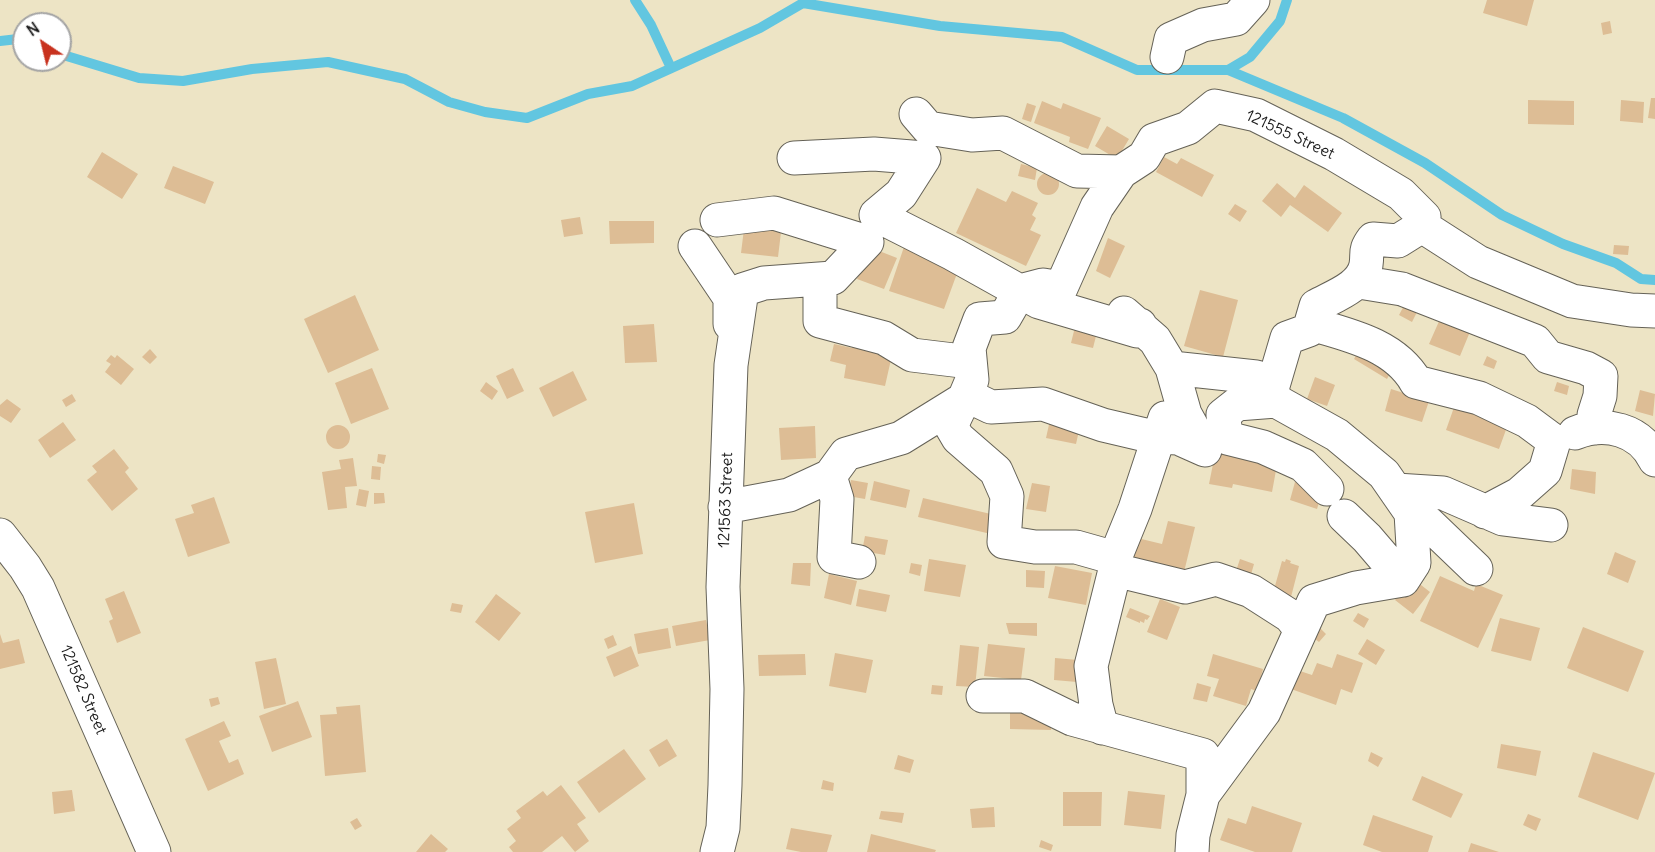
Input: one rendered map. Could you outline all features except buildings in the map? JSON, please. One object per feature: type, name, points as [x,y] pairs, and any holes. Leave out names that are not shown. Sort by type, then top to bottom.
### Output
[{"type":"street","points":[[1167,57],[1170,39],[1203,25],[1236,19],[1253,0]]},
{"type":"street","name":"121555 Street","points":[[1061,288],[1097,207],[1121,172],[1144,156],[1154,140],[1188,128],[1215,106],[1256,115],[1334,154],[1401,194],[1424,217],[1422,226],[1478,262],[1572,301],[1631,310],[1655,311]]},
{"type":"street","points":[[916,114],[928,128],[972,135],[1003,134],[1077,171],[1121,172]]},
{"type":"street","points":[[795,158],[874,154],[924,158],[901,194],[833,278],[826,279],[820,289],[820,321],[884,338],[912,355],[970,362]]},
{"type":"street","points":[[717,220],[774,213],[872,229],[1020,291],[1039,302],[1137,331],[1140,325]]},
{"type":"street","points":[[1274,395],[1287,338],[1309,330],[1316,306],[1359,282],[1366,266],[1365,249],[1373,239],[1398,241],[1422,226]]},
{"type":"street","points":[[695,246],[730,298],[730,365]]},
{"type":"street","name":"121563 Street","points":[[717,852],[723,828],[725,785],[727,689],[723,587],[730,365],[742,290],[764,284],[826,279]]},
{"type":"street","points":[[1359,282],[1402,289],[1535,340],[1548,357],[1586,368],[1600,376],[1600,396],[1594,416],[1595,428]]},
{"type":"street","points":[[1216,444],[1185,414],[1173,373],[1155,340],[1126,314],[1061,288],[1043,285],[1020,291],[1005,316],[980,319],[969,348],[972,380],[951,426],[958,438],[996,471],[1007,496],[1004,542],[1035,547],[1076,547],[1115,564],[1185,587],[1216,579],[1251,591],[1290,616],[1301,630]]},
{"type":"street","points":[[1311,324],[1363,339],[1408,367],[1416,382],[1479,398],[1527,421],[1554,441]]},
{"type":"street","points":[[1173,373],[1256,377],[1274,395],[1337,435],[1384,474],[1403,502],[1476,569]]},
{"type":"street","points":[[1102,728],[1096,705],[1091,666],[1115,564],[1160,437],[1173,373]]},
{"type":"street","points":[[1216,444],[1223,415],[1237,404],[1274,395]]},
{"type":"street","points":[[965,397],[991,407],[1043,404],[1103,425],[1160,437],[1263,447],[1303,465],[1327,489]]},
{"type":"street","points":[[725,507],[789,495],[830,476],[846,454],[901,438],[965,397]]},
{"type":"street","points":[[1554,441],[1585,429],[1609,427],[1636,436],[1655,460]]},
{"type":"street","points":[[1485,512],[1519,494],[1545,471],[1554,441]]},
{"type":"street","points":[[830,476],[837,499],[834,557],[859,562]]},
{"type":"street","points":[[1403,502],[1443,493],[1503,519],[1551,525]]},
{"type":"street","points":[[1203,795],[1264,712],[1314,601],[1356,588],[1403,580],[1414,562],[1403,502]]},
{"type":"street","points":[[1344,516],[1367,538],[1403,580]]},
{"type":"street","name":"121582 Street","points":[[0,535],[38,588],[154,852]]},
{"type":"street","points":[[983,696],[1025,696],[1072,719],[1203,755],[1203,795],[1192,835],[1192,852]]},
{"type":"waterway","points":[[635,0],[651,25],[671,68]]},
{"type":"waterway","points":[[1228,70],[1250,57],[1280,21],[1287,0]]},
{"type":"waterway","points":[[72,58],[139,78],[183,81],[252,69],[328,62],[405,79],[449,102],[485,112],[527,118],[588,94],[632,86],[760,28],[803,3],[940,26],[1062,37],[1137,70],[1228,70],[1343,118],[1425,163],[1502,215],[1563,244],[1616,263],[1641,279],[1655,280]]},
{"type":"waterway","points":[[0,41],[12,40]]}]
